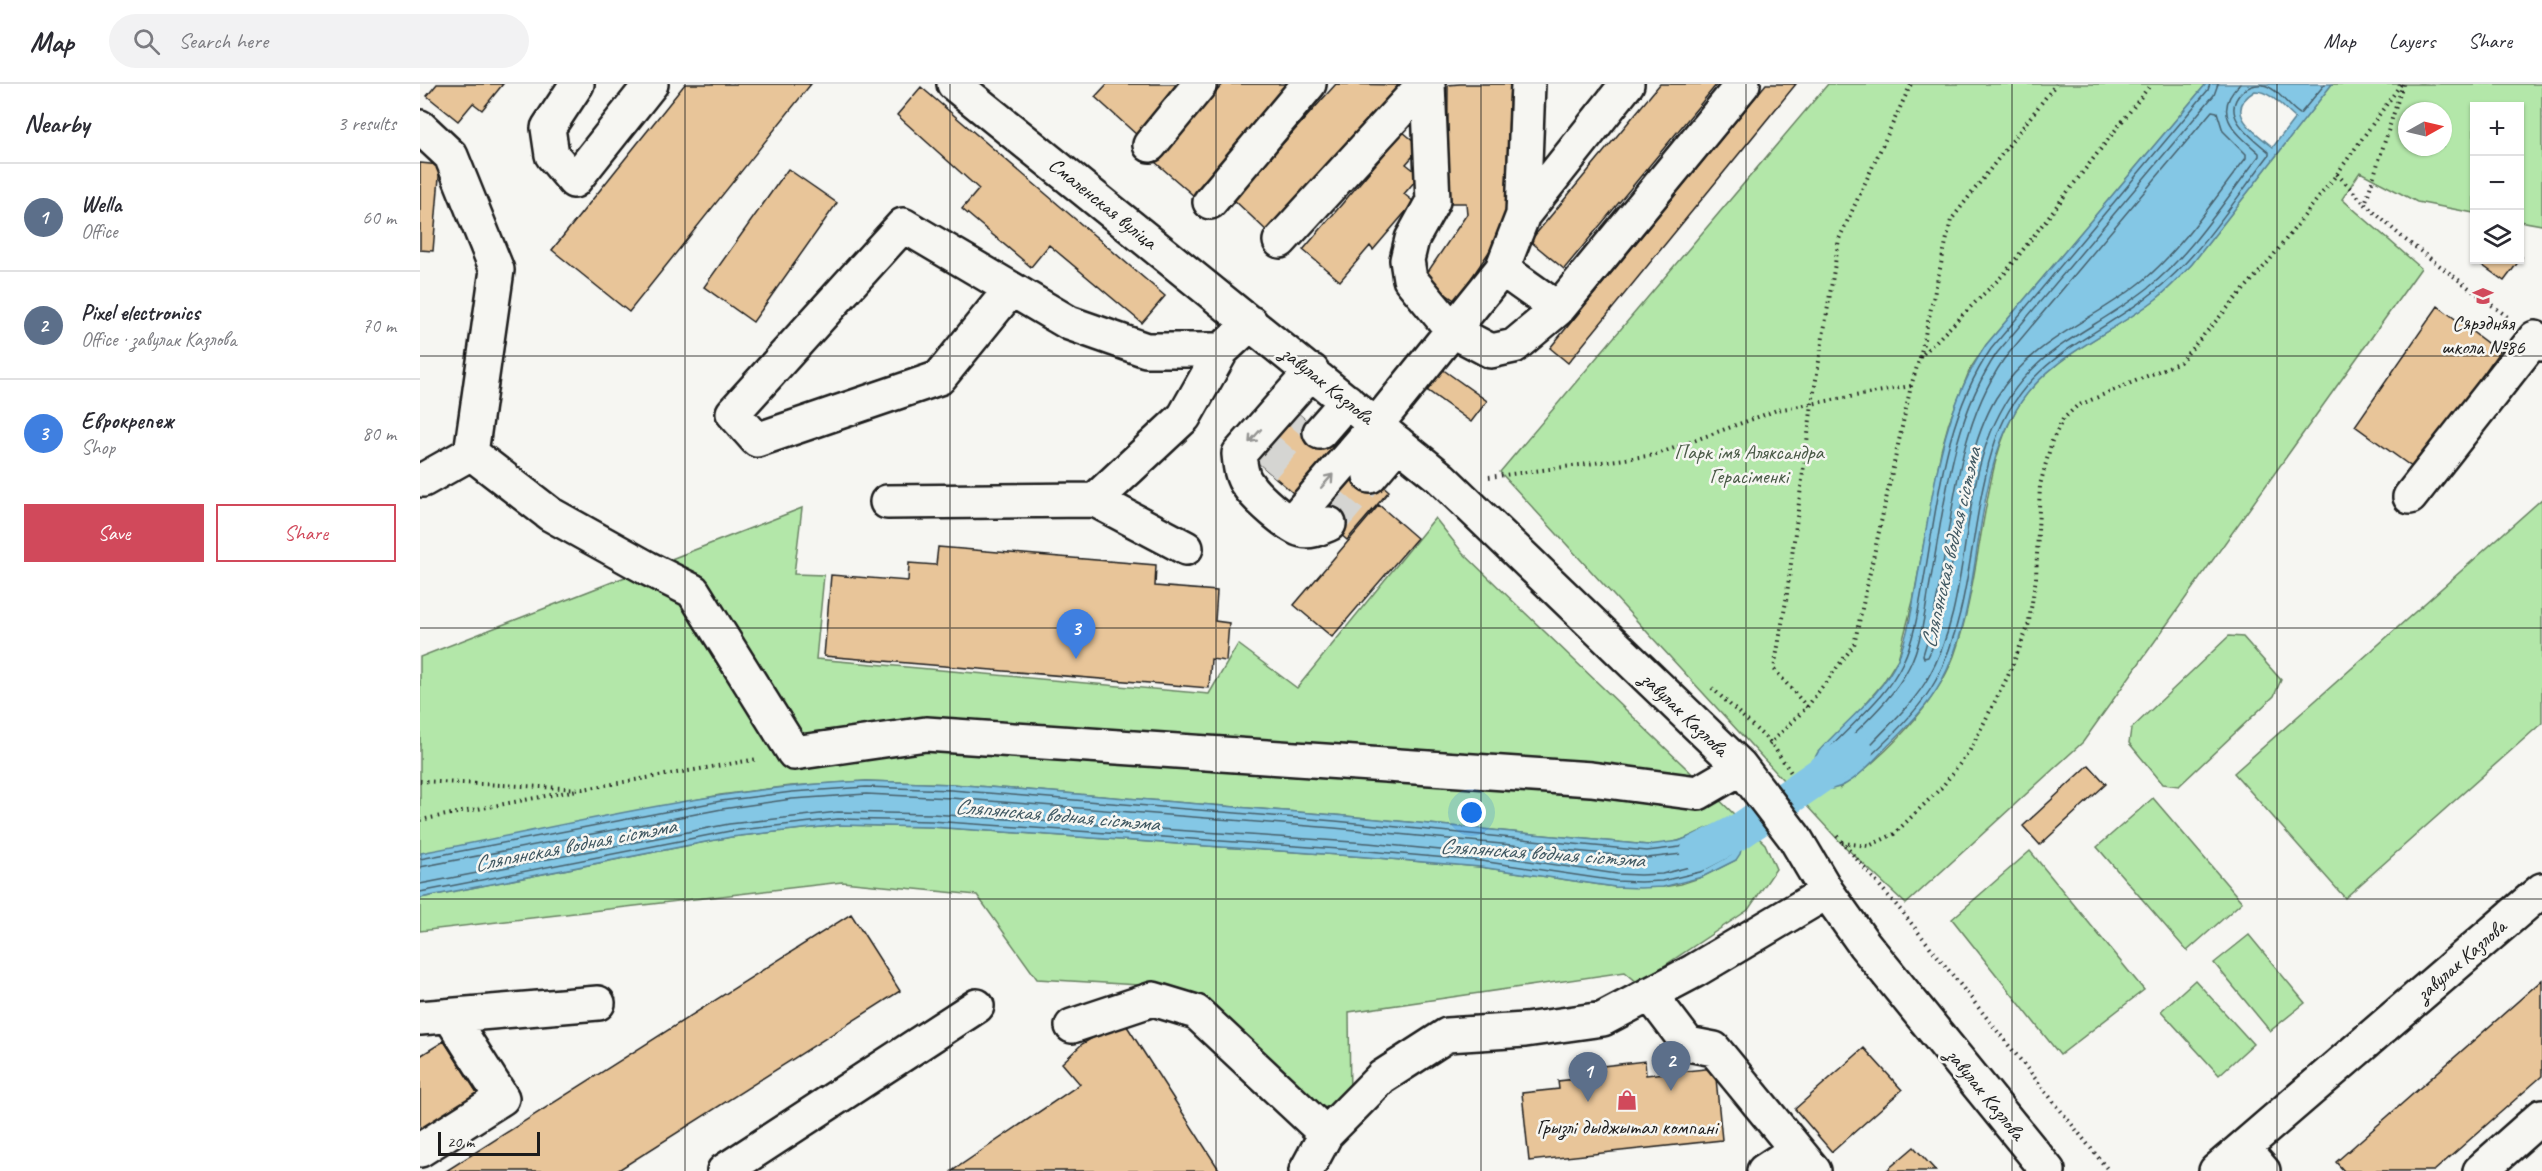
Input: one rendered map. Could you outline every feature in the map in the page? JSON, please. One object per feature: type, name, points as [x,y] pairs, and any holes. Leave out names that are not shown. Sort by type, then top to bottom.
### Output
[{"type":"street","points":[[577,84],[548,128],[552,155],[574,181],[651,84]]},
{"type":"street","name":"Смаленская вуліца","points":[[954,84],[1251,323]]},
{"type":"street","points":[[1150,145],[1200,84]]},
{"type":"street","points":[[1210,202],[1309,84]]},
{"type":"street","points":[[1280,241],[1424,84]]},
{"type":"street","points":[[1428,84],[1433,201],[1412,239],[1407,260],[1410,279],[1453,331],[1491,351],[1514,346],[1558,309],[1743,84]]},
{"type":"street","points":[[1523,215],[1528,84]]},
{"type":"street","points":[[1370,476],[1387,434],[1453,331],[1502,269],[1523,215],[1627,84]]},
{"type":"street","points":[[420,127],[451,156],[497,270],[471,453]]},
{"type":"street","points":[[1011,289],[939,378],[757,440],[733,413],[903,225],[1069,323],[1146,350],[1222,350]]},
{"type":"street","points":[[1502,269],[1558,309]]},
{"type":"street","points":[[1095,500],[1184,417],[1222,350],[1251,323]]},
{"type":"street","name":"завулак Казлова","points":[[1251,323],[1442,478],[1741,768],[1803,851],[1827,892],[1864,944],[2048,1171]]},
{"type":"street","points":[[2410,497],[2539,341]]},
{"type":"street","points":[[1312,425],[1330,387]]},
{"type":"street","points":[[1329,524],[1315,530],[1303,531],[1290,524],[1263,483],[1241,470],[1239,454],[1330,387]]},
{"type":"street","points":[[1290,524],[1387,434]]},
{"type":"street","points":[[423,480],[471,453]]},
{"type":"street","points":[[471,453],[550,514],[693,591],[794,753],[926,734],[1591,779],[1698,794],[1741,768]]},
{"type":"street","points":[[887,502],[1095,500],[1186,548]]},
{"type":"street","name":"завулак Казлова","points":[[2216,1171],[2253,1159],[2542,890]]},
{"type":"street","points":[[1306,1171],[1326,1134],[1382,1077],[1447,1035],[1525,1030],[1603,1019],[1827,892]]},
{"type":"street","points":[[1650,994],[1688,1044],[1714,1049],[1805,1161],[1764,1171]]},
{"type":"street","points":[[1072,1026],[1153,999],[1196,1012],[1326,1134]]},
{"type":"street","points":[[435,1017],[598,1003]]},
{"type":"street","points":[[724,1171],[977,1006]]},
{"type":"street","points":[[420,1150],[502,1098],[435,1017]]},
{"type":"street","points":[[2481,1171],[2542,1116]]},
{"type":"path","points":[[1807,707],[1774,669],[1786,601],[1812,404],[1839,239],[1911,84]]},
{"type":"path","points":[[1741,768],[1771,743],[1807,707],[1854,645],[1911,386],[1920,357],[1951,220],[2056,84]]},
{"type":"path","points":[[1920,357],[2006,273],[2151,84]]},
{"type":"path","points":[[1803,851],[1841,843],[1869,846],[1893,834],[1942,787],[1970,752],[2008,676],[2028,627],[2036,578],[2040,485],[2052,441],[2063,419],[2077,406],[2180,362],[2269,261],[2337,174],[2402,84]]},
{"type":"path","points":[[2365,204],[2402,84]]},
{"type":"path","points":[[2337,174],[2365,204],[2403,238],[2539,341]]},
{"type":"path","points":[[1489,477],[1655,455],[1777,410],[1911,386]]},
{"type":"path","points":[[420,820],[794,753]]},
{"type":"path","points":[[420,781],[584,789]]},
{"type":"path","points":[[1841,843],[1903,913],[2109,1171]]},
{"type":"green space","name":"Парк імя Аляксандра Герасіменкі","points":[[1828,84],[2206,84],[1986,345],[1970,369],[1949,422],[1941,451],[1913,601],[1898,659],[1883,683],[1860,710],[1840,788],[1873,762],[1906,730],[1934,694],[1945,675],[1954,656],[1964,624],[1988,494],[2003,437],[2016,410],[2029,391],[2062,361],[2138,312],[2175,282],[2192,264],[2332,84],[2542,84],[2542,225],[2524,222],[2524,102],[2470,102],[2470,212],[2417,202],[2360,172],[2342,199],[2421,268],[2083,742],[1906,904],[1841,843],[1500,472]]},
{"type":"green space","points":[[2542,499],[2542,723],[2345,898],[2234,773]]},
{"type":"green space","points":[[802,508],[794,574],[824,575],[816,659],[1209,694],[1238,644],[1297,688],[1435,518],[1462,552],[1765,844],[1776,869],[1748,910],[1638,983],[1625,972],[1349,1012],[1350,1101],[1314,1110],[1156,986],[1037,979],[977,895],[842,882],[420,931],[420,898],[731,837],[839,825],[931,827],[1367,857],[1480,867],[1615,887],[1663,887],[1681,884],[1702,877],[1736,860],[1735,826],[1728,824],[1715,825],[1688,838],[1673,842],[1648,845],[1335,815],[952,784],[866,781],[791,786],[720,795],[420,854],[420,657]]},
{"type":"green space","points":[[2229,636],[2243,637],[2281,680],[2274,696],[2179,786],[2163,784],[2129,743],[2131,729]]},
{"type":"green space","points":[[2153,798],[2242,902],[2187,951],[2097,847]]},
{"type":"green space","points":[[2030,851],[2144,990],[2060,1055],[1952,919]]},
{"type":"green space","points":[[2249,935],[2305,1003],[2270,1031],[2214,963]]},
{"type":"green space","points":[[2195,980],[2253,1044],[2219,1075],[2161,1011]]},
{"type":"water","points":[[2206,84],[2332,84],[2192,264],[2175,282],[2138,312],[2062,361],[2029,391],[2016,410],[2001,441],[1983,510],[1965,618],[1955,652],[1940,684],[1903,731],[1860,774],[1838,788],[1822,789],[1813,771],[1813,762],[1818,752],[1882,685],[1902,649],[1908,628],[1940,456],[1948,427],[1970,371],[1986,345]],"holes":[[[2255,91],[2272,97],[2295,118],[2273,147],[2250,128],[2241,114],[2241,106],[2246,99]]]},
{"type":"water","points":[[866,781],[952,784],[1335,815],[1648,845],[1679,841],[1729,822],[1735,826],[1744,839],[1736,860],[1702,877],[1663,887],[1640,888],[1615,887],[1480,867],[1367,857],[931,827],[839,825],[731,837],[420,898],[421,853],[698,799],[810,785]]},
{"type":"building","points":[[437,84],[503,84],[482,110],[473,103],[458,121],[427,96]]},
{"type":"building","points":[[685,84],[811,84],[629,312],[552,250]]},
{"type":"building","points":[[1107,84],[1182,84],[1137,135],[1095,97]]},
{"type":"building","points":[[1223,84],[1291,84],[1194,196],[1155,162]]},
{"type":"building","points":[[1336,84],[1402,85],[1269,233],[1233,199]]},
{"type":"building","points":[[1510,84],[1505,228],[1456,301],[1423,279],[1467,214],[1466,203],[1447,203],[1448,85]]},
{"type":"building","points":[[1660,84],[1717,84],[1564,269],[1530,241]]},
{"type":"building","points":[[1766,84],[1796,84],[1568,363],[1550,348]]},
{"type":"building","points":[[921,87],[1165,296],[1142,323],[1049,245],[1031,267],[962,209],[979,189],[897,115]]},
{"type":"building","points":[[1403,132],[1421,147],[1406,164],[1420,175],[1404,194],[1414,202],[1373,250],[1370,246],[1340,281],[1303,250]]},
{"type":"building","points":[[420,163],[440,165],[433,251],[420,250]]},
{"type":"building","points":[[788,169],[837,203],[753,322],[704,287]]},
{"type":"building","points":[[2481,264],[2517,264],[2504,281]]},
{"type":"building","points":[[2438,306],[2499,352],[2416,470],[2355,426]]},
{"type":"building","points":[[1435,364],[1487,401],[1471,422],[1420,385]]},
{"type":"building","points":[[1294,410],[1389,491],[1347,540],[1253,458]]},
{"type":"building","points":[[1379,505],[1417,538],[1332,637],[1294,605]]},
{"type":"building","points":[[938,547],[1156,565],[1155,586],[1217,591],[1215,621],[1229,623],[1226,661],[1211,659],[1209,688],[824,656],[831,575],[908,581],[909,563],[936,565]]},
{"type":"building","points":[[2089,765],[2106,784],[2040,845],[2023,826]]},
{"type":"building","points":[[851,914],[900,991],[617,1171],[446,1171]]},
{"type":"building","points":[[2542,980],[2542,1076],[2434,1171],[2344,1171],[2336,1162]]},
{"type":"building","points":[[1123,1020],[1220,1171],[952,1171],[1080,1084],[1062,1063],[1082,1044]]},
{"type":"building","points":[[444,1041],[482,1100],[420,1140],[420,1056]]},
{"type":"building","points":[[1864,1048],[1902,1090],[1832,1152],[1795,1109]]},
{"type":"building","points":[[1645,1061],[1646,1075],[1715,1068],[1722,1140],[1529,1161],[1522,1093],[1559,1089],[1558,1081],[1595,1077],[1594,1067]]},
{"type":"building","points":[[1914,1147],[1936,1171],[1886,1171]]},
{"type":"waterway","name":"Сляпянская водная сістэма","points":[[1698,853],[1740,831],[1855,751]]},
{"type":"tunnel","points":[[1263,467],[1305,419]]},
{"type":"tunnel","points":[[1329,524],[1370,476]]},
{"type":"place","name":"Сярэдняя школа №86","points":[[2483,296]]},
{"type":"place","name":"Еврокрепеж","points":[[1076,659]]},
{"type":"place","name":"Pixel electronics","points":[[1671,1091]]},
{"type":"place","name":"Грызлі дыджытал компані","points":[[1627,1100]]},
{"type":"place","name":"Wella","points":[[1588,1102]]}]
